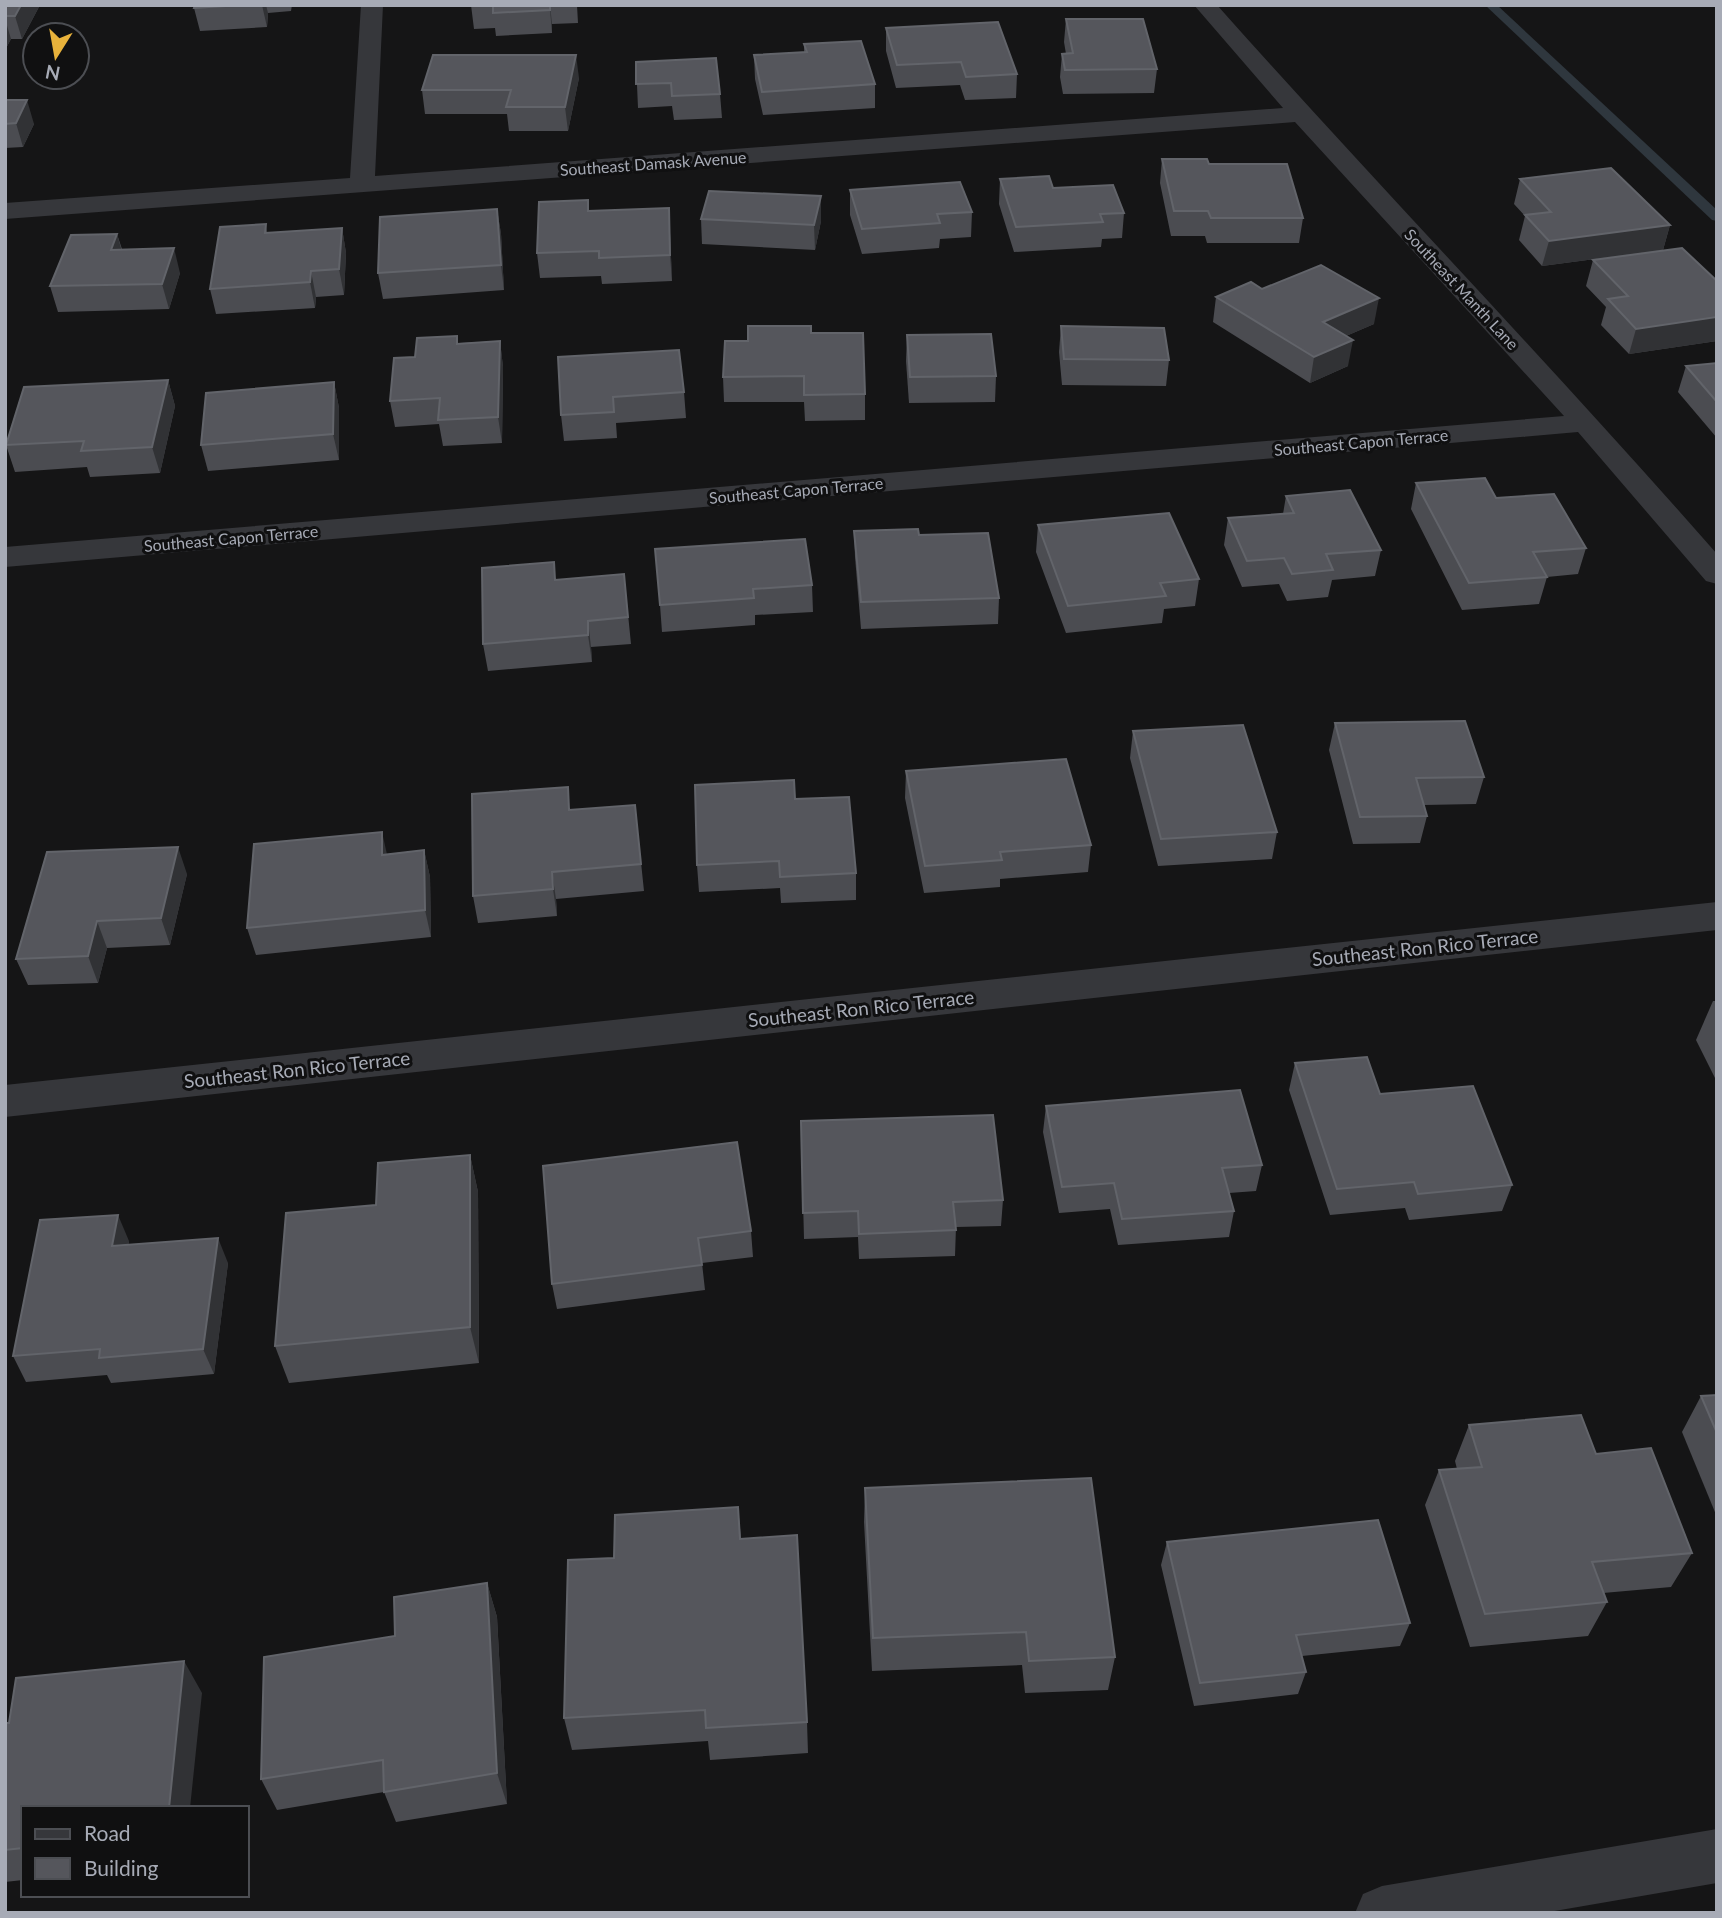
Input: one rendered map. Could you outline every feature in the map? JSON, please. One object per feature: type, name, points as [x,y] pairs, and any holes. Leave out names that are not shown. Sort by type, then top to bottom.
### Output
[{"type":"street","points":[[362,185],[372,5]]},
{"type":"street","name":"Southeast Manth Lane","points":[[1205,5],[1301,114],[1586,423],[1717,574]]},
{"type":"street","name":"Southeast Damask Avenue","points":[[5,211],[1301,114]]},
{"type":"street","name":"Southeast Capon Terrace","points":[[5,557],[1586,423]]},
{"type":"street","name":"Southeast Ron Rico Terrace","points":[[5,1101],[1717,916]]},
{"type":"street","points":[[1382,1913],[1717,1856]]},
{"type":"building","points":[[5,5],[21,5],[15,16],[5,16]]},
{"type":"building","points":[[195,5],[243,5],[194,8]]},
{"type":"building","points":[[493,5],[550,5],[550,10],[493,13]]},
{"type":"building","points":[[1066,19],[1143,19],[1157,69],[1065,70],[1062,54],[1073,53]]},
{"type":"building","points":[[998,22],[1017,74],[966,77],[961,62],[897,65],[886,28]]},
{"type":"building","points":[[861,41],[875,84],[762,92],[754,55],[807,52],[804,44]]},
{"type":"building","points":[[433,55],[576,55],[565,107],[506,107],[511,90],[422,90]]},
{"type":"building","points":[[716,58],[720,94],[672,96],[671,83],[636,84],[636,62]]},
{"type":"building","points":[[5,100],[27,100],[16,123],[5,124]]},
{"type":"building","points":[[1162,159],[1207,159],[1209,164],[1287,164],[1303,218],[1211,218],[1208,211],[1174,211]]},
{"type":"building","points":[[1611,168],[1670,225],[1549,241],[1525,215],[1551,212],[1520,179]]},
{"type":"building","points":[[1049,176],[1053,188],[1113,185],[1124,213],[1100,214],[1103,222],[1016,227],[1000,179]]},
{"type":"building","points":[[960,182],[972,212],[937,214],[940,223],[862,229],[850,190]]},
{"type":"building","points":[[709,191],[821,196],[814,225],[701,219]]},
{"type":"building","points":[[588,200],[588,211],[669,208],[670,255],[599,258],[599,251],[537,253],[539,202]]},
{"type":"building","points":[[497,209],[501,265],[378,273],[380,217]]},
{"type":"building","points":[[266,224],[265,233],[342,228],[339,269],[311,271],[310,282],[210,289],[220,227]]},
{"type":"building","points":[[117,234],[111,250],[174,248],[162,284],[50,286],[71,235]]},
{"type":"building","points":[[1682,248],[1717,281],[1717,317],[1636,329],[1608,299],[1628,296],[1593,260]]},
{"type":"building","points":[[1321,265],[1379,298],[1323,322],[1353,340],[1314,357],[1216,297],[1251,282],[1262,289]]},
{"type":"building","points":[[748,326],[811,326],[811,333],[863,333],[865,394],[804,395],[804,376],[723,377],[725,341],[748,341]]},
{"type":"building","points":[[1061,326],[1164,328],[1169,360],[1064,359]]},
{"type":"building","points":[[991,334],[996,376],[910,377],[907,335]]},
{"type":"building","points":[[457,336],[457,344],[500,341],[498,417],[438,420],[440,398],[390,401],[394,358],[415,357],[417,338]]},
{"type":"building","points":[[679,350],[684,392],[613,397],[614,412],[561,415],[558,357]]},
{"type":"building","points":[[1717,363],[1717,402],[1686,366]]},
{"type":"building","points":[[168,380],[152,447],[81,451],[84,441],[6,445],[24,387]]},
{"type":"building","points":[[334,382],[333,434],[201,445],[206,393]]},
{"type":"building","points":[[1485,478],[1496,498],[1554,494],[1586,548],[1533,552],[1547,577],[1469,583],[1416,483]]},
{"type":"building","points":[[1350,490],[1381,550],[1326,554],[1333,570],[1292,574],[1284,558],[1247,561],[1228,518],[1294,513],[1286,496]]},
{"type":"building","points":[[1169,513],[1199,579],[1160,583],[1166,596],[1068,606],[1038,525]]},
{"type":"building","points":[[918,529],[919,535],[988,533],[999,598],[861,602],[854,531]]},
{"type":"building","points":[[805,539],[812,585],[753,589],[754,598],[660,605],[655,549]]},
{"type":"building","points":[[554,562],[555,580],[624,574],[628,617],[588,621],[588,635],[483,644],[482,568]]},
{"type":"building","points":[[1465,721],[1484,777],[1416,778],[1427,816],[1360,817],[1335,723]]},
{"type":"building","points":[[1243,725],[1277,832],[1161,839],[1133,731]]},
{"type":"building","points":[[1066,759],[1091,845],[1000,852],[1002,860],[925,866],[906,771]]},
{"type":"building","points":[[794,780],[795,799],[849,797],[856,873],[780,877],[779,861],[697,865],[695,785]]},
{"type":"building","points":[[568,787],[569,810],[635,805],[641,864],[552,872],[553,889],[473,896],[472,794]]},
{"type":"building","points":[[382,832],[382,855],[424,850],[425,910],[247,928],[254,844]]},
{"type":"building","points":[[178,847],[161,918],[97,921],[88,956],[16,959],[47,852]]},
{"type":"building","points":[[1367,1057],[1380,1094],[1473,1086],[1512,1185],[1418,1194],[1414,1182],[1337,1189],[1295,1063]]},
{"type":"building","points":[[1240,1090],[1262,1165],[1222,1168],[1234,1211],[1122,1219],[1114,1183],[1062,1187],[1046,1106]]},
{"type":"building","points":[[993,1115],[1003,1200],[953,1202],[956,1230],[859,1234],[858,1211],[803,1213],[801,1121]]},
{"type":"building","points":[[737,1142],[751,1231],[698,1238],[702,1265],[552,1284],[543,1166]]},
{"type":"building","points":[[470,1155],[470,1327],[275,1346],[286,1213],[376,1205],[378,1163]]},
{"type":"building","points":[[118,1215],[112,1246],[218,1238],[203,1349],[99,1358],[100,1349],[13,1356],[40,1220]]},
{"type":"building","points":[[1717,1395],[1717,1433],[1701,1396]]},
{"type":"building","points":[[1581,1415],[1596,1454],[1651,1448],[1692,1553],[1592,1562],[1607,1602],[1485,1614],[1439,1470],[1482,1467],[1469,1425]]},
{"type":"building","points":[[1091,1478],[1115,1657],[1029,1661],[1026,1632],[873,1638],[865,1488]]},
{"type":"building","points":[[738,1507],[740,1539],[797,1535],[807,1722],[706,1728],[705,1710],[564,1718],[568,1560],[614,1558],[615,1515]]},
{"type":"building","points":[[1378,1520],[1410,1623],[1296,1635],[1306,1672],[1200,1683],[1167,1542]]},
{"type":"building","points":[[487,1583],[497,1773],[384,1792],[383,1760],[261,1779],[264,1657],[395,1636],[394,1597]]},
{"type":"building","points":[[184,1661],[169,1806],[21,1806],[21,1848],[5,1850],[5,1723],[9,1723],[16,1678]]},
{"type":"waterway","points":[[1490,5],[1717,217]]}]
